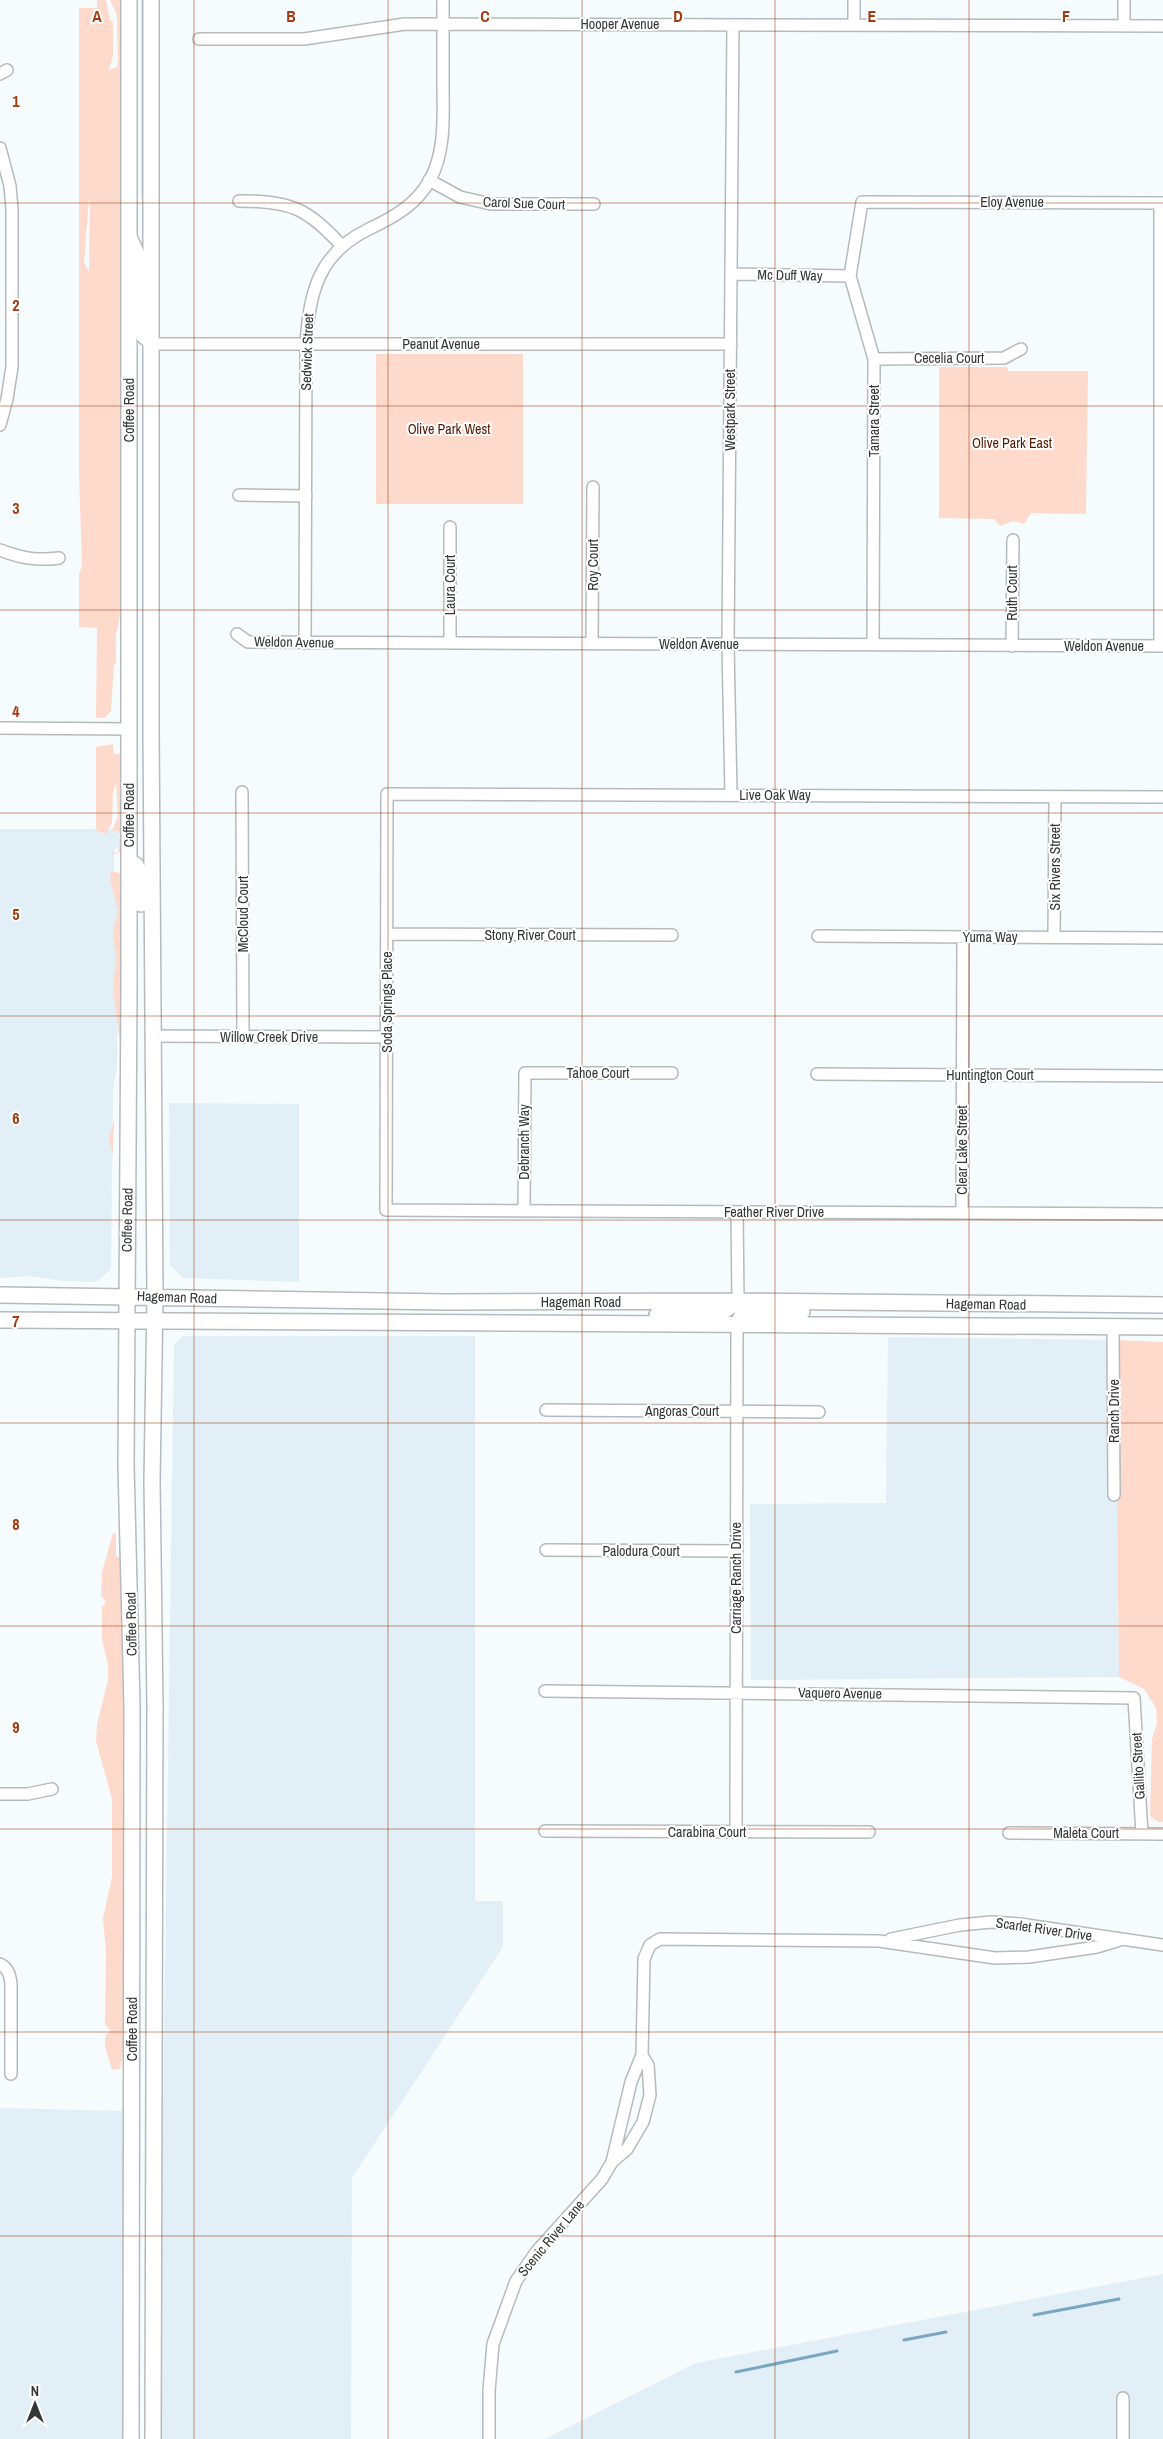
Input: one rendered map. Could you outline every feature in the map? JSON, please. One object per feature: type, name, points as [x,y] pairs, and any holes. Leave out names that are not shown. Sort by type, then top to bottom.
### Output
[{"type":"main road","name":"Coffee Road","points":[[129,0],[129,862],[126,1465],[132,1716],[130,2439]]},
{"type":"main road","name":"Coffee Road","points":[[151,0],[152,1036],[155,1297],[152,1481],[155,1706],[153,2439]]},
{"type":"main road","points":[[129,862],[136,865],[140,876],[142,960],[152,972]]},
{"type":"main road","name":"Hageman Road","points":[[0,1295],[446,1302],[738,1301],[1163,1305]]},
{"type":"main road","points":[[621,1322],[667,1313],[724,1311],[738,1301]]},
{"type":"main road","points":[[339,1323],[351,1311],[416,1310],[446,1302]]},
{"type":"main road","points":[[736,1325],[744,1312],[810,1312],[832,1303]]},
{"type":"main road","name":"Hageman Road","points":[[0,1320],[339,1323],[621,1322],[736,1325],[1163,1327]]},
{"type":"street","name":"Sedwick Street","points":[[305,642],[307,316],[314,285],[327,264],[342,246],[355,236],[400,213],[413,202],[429,180],[437,164],[442,132],[443,0]]},
{"type":"street","points":[[854,0],[854,25]]},
{"type":"street","points":[[1124,0],[1124,26]]},
{"type":"street","name":"Hooper Avenue","points":[[199,39],[304,39],[377,27],[443,24],[1163,26]]},
{"type":"street","name":"Westpark Street","points":[[731,795],[728,644],[733,24]]},
{"type":"street","points":[[0,148],[10,186],[12,209],[6,367],[7,399],[0,425]]},
{"type":"street","name":"Carol Sue Court","points":[[429,180],[460,197],[491,204],[594,204]]},
{"type":"street","points":[[239,201],[265,201],[296,208],[322,224],[342,246]]},
{"type":"street","name":"Eloy Avenue","points":[[862,202],[1162,203]]},
{"type":"street","name":"Tamara Street","points":[[862,202],[850,276],[874,359],[873,644]]},
{"type":"street","points":[[1161,646],[1162,203]]},
{"type":"street","points":[[129,232],[139,254],[140,328],[142,337],[151,344]]},
{"type":"street","name":"Mc Duff Way","points":[[731,274],[850,276]]},
{"type":"street","name":"Peanut Avenue","points":[[151,344],[731,344]]},
{"type":"street","name":"Cecelia Court","points":[[874,359],[1004,358],[1022,349]]},
{"type":"street","name":"Roy Court","points":[[592,644],[593,487]]},
{"type":"street","points":[[239,495],[306,496]]},
{"type":"street","name":"Laura Court","points":[[450,527],[450,643]]},
{"type":"street","name":"Ruth Court","points":[[1012,540],[1012,646]]},
{"type":"street","points":[[0,550],[22,558],[40,560],[59,558]]},
{"type":"street","name":"Weldon Avenue","points":[[237,634],[248,642],[1161,646]]},
{"type":"street","points":[[0,728],[128,729]]},
{"type":"street","name":"McCloud Court","points":[[242,792],[244,1037]]},
{"type":"street","name":"Live Oak Way","points":[[387,794],[1163,797]]},
{"type":"street","name":"Soda Springs Place","points":[[386,1210],[387,794]]},
{"type":"street","name":"Six Rivers Street","points":[[1054,937],[1055,797]]},
{"type":"street","name":"Stony River Court","points":[[387,934],[672,935]]},
{"type":"street","name":"Yuma Way","points":[[818,936],[1163,938]]},
{"type":"street","name":"Clear Lake Street","points":[[962,1213],[963,937]]},
{"type":"street","name":"Willow Creek Drive","points":[[152,1036],[386,1037]]},
{"type":"street","name":"Tahoe Court","points":[[524,1073],[672,1073]]},
{"type":"street","name":"Debranch Way","points":[[524,1073],[524,1211]]},
{"type":"street","name":"Huntington Court","points":[[817,1074],[1163,1076]]},
{"type":"street","name":"Feather River Drive","points":[[386,1210],[1163,1214]]},
{"type":"street","points":[[737,1212],[738,1301]]},
{"type":"street","name":"Carriage Ranch Drive","points":[[736,1325],[736,1832]]},
{"type":"street","name":"Ranch Drive","points":[[1114,1326],[1114,1495]]},
{"type":"street","name":"Angoras Court","points":[[546,1410],[819,1412]]},
{"type":"street","name":"Palodura Court","points":[[546,1550],[736,1552]]},
{"type":"street","name":"Vaquero Avenue","points":[[545,1691],[1134,1698]]},
{"type":"street","name":"Gallito Street","points":[[1134,1698],[1142,1834]]},
{"type":"street","points":[[0,1794],[28,1794],[52,1789]]},
{"type":"street","name":"Carabina Court","points":[[545,1831],[869,1832]]},
{"type":"street","name":"Maleta Court","points":[[1009,1833],[1163,1834]]},
{"type":"street","name":"Scarlet River Drive","points":[[879,1941],[960,1925],[991,1922],[1020,1924],[1163,1945]]},
{"type":"street","name":"Scarlet River Drive","points":[[650,1945],[660,1939],[879,1941],[995,1958],[1029,1957],[1097,1947],[1120,1940]]},
{"type":"street","name":"Scenic River Lane","points":[[489,2439],[489,2391],[493,2344],[516,2281],[537,2251],[602,2179],[612,2162],[631,2082],[642,2055],[644,1959],[650,1945]]},
{"type":"street","points":[[2,1965],[10,1974],[11,1984],[11,2074]]},
{"type":"street","name":"Scenic River Lane","points":[[612,2162],[627,2149],[644,2122],[650,2094],[648,2065],[642,2055]]},
{"type":"street","points":[[1123,2398],[1123,2439]]},
{"type":"shaded area","points":[[0,829],[119,829],[119,845],[114,850],[114,874],[119,879],[117,1066],[113,1091],[111,1269],[97,1282],[62,1281],[30,1276],[0,1278]]},
{"type":"shaded area","points":[[169,1103],[299,1104],[299,1282],[183,1278],[170,1265]]},
{"type":"shaded area","points":[[183,1336],[475,1336],[475,1901],[503,1901],[503,1947],[352,2178],[351,2439],[162,2439],[161,2252],[174,1345]]},
{"type":"shaded area","points":[[888,1337],[1115,1340],[1119,1677],[751,1680],[750,1504],[886,1503]]},
{"type":"shaded area","points":[[0,2108],[126,2111],[125,2439],[0,2439]]},
{"type":"shaded area","points":[[1163,2274],[1163,2439],[545,2439],[696,2363]]},
{"type":"green space","points":[[97,0],[106,0],[110,20],[113,22],[113,56],[109,70],[117,67],[118,63],[117,15],[110,0],[121,0],[121,609],[116,636],[116,665],[114,664],[111,711],[105,718],[96,718],[97,628],[79,627],[79,574],[82,567],[79,475],[79,8],[97,8]],"holes":[[[90,199],[89,271],[84,263]]]},
{"type":"green space","points":[[141,0],[144,0],[144,198],[141,198]]},
{"type":"green space","name":"Olive Park West","points":[[376,354],[523,354],[523,504],[376,504]]},
{"type":"green space","name":"Olive Park East","points":[[939,367],[1007,367],[1008,371],[1088,371],[1086,514],[1031,513],[1024,524],[1013,521],[1000,526],[994,519],[939,518]]},
{"type":"green space","points":[[113,744],[114,754],[122,752],[122,846],[120,852],[112,855],[110,853],[118,852],[120,834],[117,831],[112,831],[118,816],[116,784],[113,791],[112,822],[106,834],[96,830],[96,747]]},
{"type":"green space","points":[[111,871],[120,873],[122,878],[120,1043],[113,989],[116,960],[113,932],[118,910],[110,880]]},
{"type":"green space","points":[[114,1118],[113,1155],[109,1139]]},
{"type":"green space","points":[[1115,1340],[1163,1342],[1163,1822],[1158,1822],[1150,1816],[1152,1738],[1157,1724],[1156,1708],[1144,1689],[1119,1677]]},
{"type":"green space","points":[[113,1533],[116,1534],[116,1556],[121,1558],[123,1620],[125,2045],[120,2069],[112,2070],[105,2047],[105,2037],[110,2030],[105,2025],[106,1952],[103,1918],[112,1877],[112,1799],[96,1741],[97,1724],[108,1680],[108,1666],[102,1639],[102,1607],[106,1602],[101,1595],[102,1572]]},
{"type":"waterway","points":[[1034,2315],[1119,2299]]},
{"type":"waterway","points":[[904,2340],[946,2332]]},
{"type":"waterway","points":[[736,2372],[837,2351]]}]
